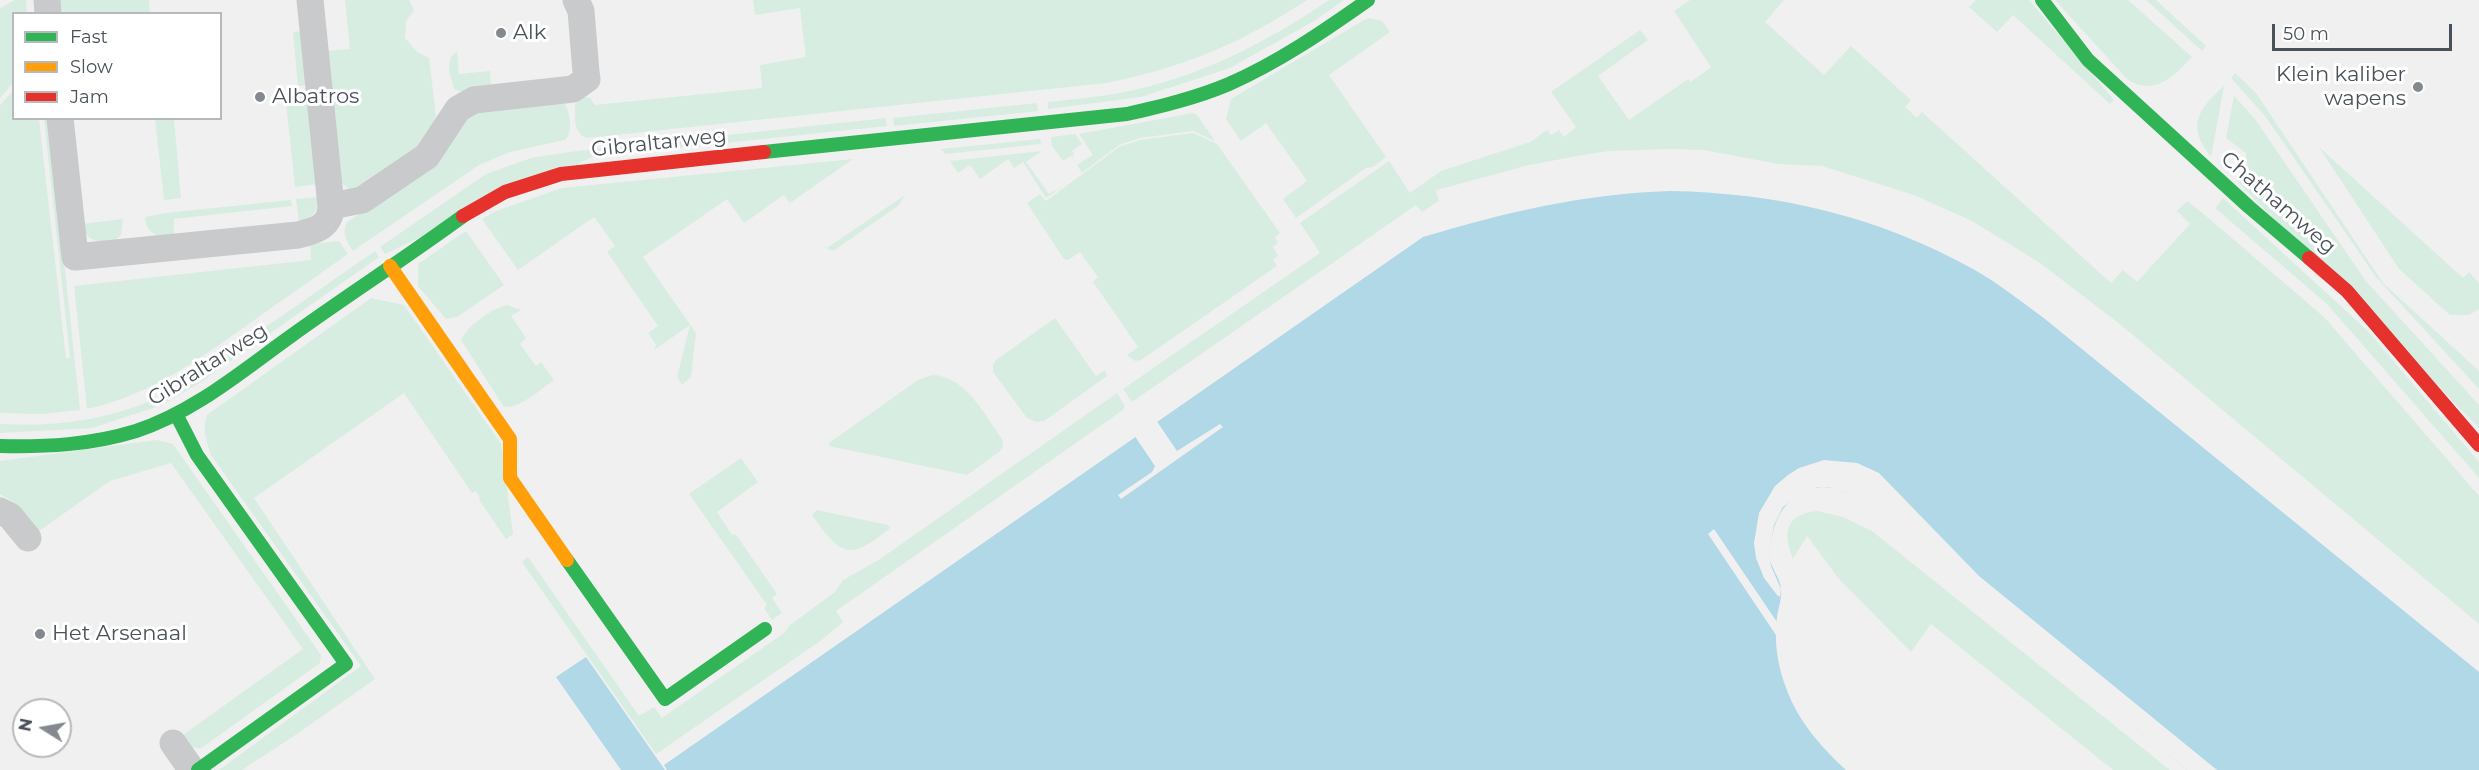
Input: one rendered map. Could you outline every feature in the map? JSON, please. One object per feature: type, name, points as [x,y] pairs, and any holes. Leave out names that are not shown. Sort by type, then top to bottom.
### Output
[{"type":"street","points":[[60,120],[75,257],[298,235],[319,229],[329,218],[331,206],[310,0]]},
{"type":"street","points":[[331,206],[362,200],[424,159],[458,109],[464,104],[474,100],[573,89],[582,84],[587,79],[581,11],[576,0]]},
{"type":"street","name":"Gibraltarweg","points":[[0,446],[47,448],[94,442],[147,427],[176,414],[492,197],[534,180],[561,174],[1100,118],[1164,105],[1204,93],[1255,72],[1315,37],[1368,0]]},
{"type":"street","name":"Chathamweg","points":[[2042,0],[2088,60],[2249,207],[2347,291],[2479,445]]},
{"type":"street","points":[[390,267],[510,439],[510,478],[665,699],[765,629]]},
{"type":"street","points":[[176,414],[197,455],[346,664],[198,770]]},
{"type":"street","points":[[0,511],[10,516],[28,537]]},
{"type":"street","points":[[173,743],[192,770]]},
{"type":"green space","points":[[15,0],[26,0],[27,12],[12,12],[12,84],[0,98],[0,8]]},
{"type":"green space","points":[[58,0],[149,0],[150,12],[59,12]]},
{"type":"green space","points":[[345,0],[409,0],[414,10],[406,21],[405,38],[416,51],[429,58],[436,116],[422,146],[358,191],[351,191],[341,182],[326,51],[350,49]]},
{"type":"green space","points":[[753,0],[1307,0],[1258,29],[1211,52],[1135,77],[1106,83],[587,138],[579,133],[575,104],[585,97],[590,98],[595,105],[762,88],[760,65],[806,57],[800,8],[755,15]]},
{"type":"green space","points":[[1329,0],[1344,0],[1314,21],[1230,68],[1141,97],[1048,109],[1048,102],[1149,87],[1203,69],[1255,45]]},
{"type":"green space","points":[[1690,0],[1784,0],[1765,22],[1824,75],[1851,46],[1911,100],[1905,107],[1917,118],[1922,112],[2111,283],[2123,270],[2137,282],[2190,224],[2177,211],[2187,201],[2199,210],[2324,317],[2479,496],[2479,624],[2121,325],[2040,263],[1972,221],[1914,195],[1822,166],[1778,164],[1704,150],[1609,151],[1529,165],[1437,190],[1439,201],[1422,212],[1416,205],[1132,402],[1123,389],[1320,253],[1300,223],[1389,161],[1410,193],[1441,171],[1530,142],[1547,130],[1551,135],[1559,130],[1564,137],[1576,127],[1551,92],[1640,30],[1648,40],[1598,76],[1629,120],[1688,79],[1691,82],[1711,67],[1674,11]]},
{"type":"green space","points":[[1976,0],[2029,0],[2114,100],[2110,104],[2013,15],[1997,32],[1969,7]]},
{"type":"green space","points":[[2055,0],[2128,0],[2192,57],[2171,77],[2156,85],[2147,86],[2128,80]]},
{"type":"green space","points":[[2146,0],[2156,0],[2206,46],[2202,51]]},
{"type":"green space","points":[[1370,18],[1382,21],[1390,32],[1329,75],[1386,157],[1373,167],[1366,168],[1296,218],[1283,199],[1307,181],[1266,123],[1241,141],[1226,119],[1231,99]]},
{"type":"green space","points":[[302,31],[308,85],[298,86],[293,32]]},
{"type":"green space","points":[[457,51],[459,74],[490,71],[491,84],[473,92],[454,89],[449,71],[450,58]]},
{"type":"green space","points":[[2235,73],[2256,93],[2383,283],[2479,371],[2479,389],[2376,277],[2265,116],[2231,78]]},
{"type":"green space","points":[[2224,86],[2211,157],[2199,136],[2198,119],[2207,102]]},
{"type":"green space","points":[[299,90],[309,90],[318,184],[295,187],[286,103],[299,101]]},
{"type":"green space","points":[[12,92],[12,120],[39,120],[66,358],[70,358],[44,120],[49,120],[80,410],[42,414],[0,413],[0,105]]},
{"type":"green space","points":[[2234,96],[2255,119],[2365,280],[2479,405],[2479,428],[2237,181],[2247,169],[2246,153],[2226,138]]},
{"type":"green space","points":[[563,101],[570,121],[568,136],[565,140],[510,152],[479,165],[353,251],[345,234],[347,222],[434,164],[468,113]]},
{"type":"green space","points":[[1037,103],[1038,111],[894,126],[893,118]]},
{"type":"green space","points":[[1193,113],[1197,115],[1215,141],[1193,131],[1140,138],[1119,145],[1082,173],[1071,156],[1063,161],[1052,146],[1051,137],[1075,134],[1082,144],[1072,151],[1077,165],[1093,155],[1079,134]]},
{"type":"green space","points":[[886,118],[887,126],[592,157],[385,254],[380,247],[486,174],[531,158]]},
{"type":"green space","points":[[155,120],[174,120],[181,198],[164,200]]},
{"type":"green space","points":[[1193,133],[1217,144],[1280,233],[1275,237],[1278,243],[1273,247],[1278,256],[1273,260],[1277,266],[1141,360],[1135,361],[1127,355],[1138,347],[1093,282],[1098,277],[1080,252],[1068,260],[1064,259],[1027,203],[1040,194],[1046,201],[1119,147],[1140,140]]},
{"type":"green space","points":[[1040,139],[1041,144],[945,154],[941,149]]},
{"type":"green space","points":[[2319,147],[2463,278],[2469,272],[2479,283],[2479,309],[2469,315],[2450,315],[2399,269]]},
{"type":"green space","points":[[1042,151],[1026,162],[1049,194],[1065,185],[1046,198],[1023,162],[1014,168],[1008,159],[980,179],[970,165],[958,173],[950,161]]},
{"type":"green space","points":[[853,159],[790,203],[784,195],[744,223],[727,199],[643,257],[696,333],[691,377],[682,385],[677,377],[690,325],[654,350],[656,345],[648,333],[658,326],[607,252],[615,246],[594,217],[518,270],[482,219],[496,211],[562,188]]},
{"type":"green space","points":[[905,195],[898,206],[833,251],[820,245],[827,248]]},
{"type":"green space","points":[[320,197],[314,213],[299,223],[296,199]]},
{"type":"green space","points":[[2223,198],[2368,331],[2479,462],[2479,478],[2326,303],[2215,208]]},
{"type":"green space","points":[[291,200],[292,206],[174,219],[174,236],[154,234],[148,228],[145,217],[165,213]]},
{"type":"green space","points":[[123,219],[121,235],[113,242],[102,242],[89,237],[81,224]]},
{"type":"green space","points":[[466,231],[504,285],[457,317],[446,319],[418,286],[418,264]]},
{"type":"green space","points":[[339,241],[348,254],[206,354],[150,387],[130,396],[87,409],[74,286],[311,260],[310,244]]},
{"type":"green space","points":[[375,251],[379,257],[198,384],[162,405],[159,397],[191,379]]},
{"type":"green space","points":[[371,298],[404,305],[501,444],[513,534],[506,539],[479,500],[476,491],[472,493],[404,393],[254,498],[375,679],[242,770],[219,770],[361,666],[211,455],[205,430],[207,415]]},
{"type":"green space","points":[[507,305],[521,310],[511,316],[526,338],[520,344],[536,366],[541,362],[554,380],[524,401],[504,407],[461,340],[481,318]]},
{"type":"green space","points":[[1055,318],[1096,376],[1105,370],[1107,376],[1044,421],[1036,422],[1027,418],[993,372],[993,365],[996,360]]},
{"type":"green space","points":[[932,375],[944,377],[964,389],[981,408],[1002,439],[1003,446],[999,452],[967,475],[829,446],[829,443],[918,380]]},
{"type":"green space","points":[[1117,393],[1125,406],[1123,410],[836,611],[843,622],[823,639],[656,754],[522,562],[528,557],[639,716],[654,707],[662,718],[784,633],[790,625],[835,592],[843,580],[880,559]]},
{"type":"green space","points":[[153,400],[156,407],[92,428],[0,433],[0,424],[78,421],[115,413]]},
{"type":"green space","points":[[157,440],[173,444],[321,655],[320,663],[200,749],[192,747],[180,737],[303,649],[171,463],[110,481],[36,533],[13,502],[0,494],[0,461]]},
{"type":"green space","points":[[741,458],[758,482],[717,512],[732,535],[737,536],[777,594],[772,598],[782,613],[772,620],[764,608],[767,605],[689,494]]},
{"type":"green space","points":[[817,510],[888,525],[890,528],[865,546],[855,550],[846,550],[822,529],[812,515]]},
{"type":"green space","points":[[1817,511],[1843,517],[1872,531],[2170,770],[2113,770],[1931,624],[1911,652],[1839,579],[1807,536],[1793,559],[1788,541],[1789,526],[1799,516]]},
{"type":"water","points":[[1670,191],[1750,197],[1826,211],[1900,235],[1937,251],[1992,280],[2045,319],[2479,672],[2479,770],[2187,770],[1853,496],[1825,487],[1813,488],[1801,493],[1782,510],[1776,523],[1769,555],[1781,586],[1776,643],[1785,685],[1796,710],[1810,732],[1846,770],[667,770],[664,765],[1423,237],[1485,220],[1575,200]]},
{"type":"water","points":[[586,657],[665,770],[621,770],[556,677]]},
{"type":"pier","points":[[1156,420],[1177,451],[1220,424],[1223,427],[1121,499],[1118,495],[1152,472],[1155,466],[1134,435]]},
{"type":"pier","points":[[1824,460],[1857,463],[1879,473],[1979,576],[2217,770],[2187,770],[1846,492],[1829,487],[1817,487],[1798,495],[1783,507],[1774,525],[1769,554],[1771,566],[1781,589],[1780,597],[1777,595],[1764,578],[1756,558],[1754,543],[1759,513],[1775,486],[1788,475],[1799,468]]},
{"type":"pier","points":[[1714,529],[1777,622],[1776,635],[1708,534]]},
{"type":"traffic: fast","points":[[764,152],[1127,114],[1166,105],[1217,89],[1266,66],[1368,0]]},
{"type":"traffic: fast","points":[[2042,0],[2088,60],[2249,207],[2309,258]]},
{"type":"traffic: fast","points":[[0,446],[51,445],[119,436],[178,413],[217,389],[463,216]]},
{"type":"traffic: fast","points":[[176,414],[197,455],[346,664],[198,770]]},
{"type":"traffic: fast","points":[[567,560],[665,699],[765,629]]},
{"type":"traffic: slow","points":[[390,266],[510,439],[510,478],[567,560]]},
{"type":"traffic: jam","points":[[463,216],[505,192],[561,174],[764,152]]},
{"type":"traffic: jam","points":[[2309,258],[2347,291],[2479,445]]},
{"type":"place","name":"Alk","points":[[501,33]]},
{"type":"place","name":"Klein kaliber wapens","points":[[2418,87]]},
{"type":"place","name":"Albatros","points":[[260,97]]},
{"type":"place","name":"Het Arsenaal","points":[[40,634]]}]
